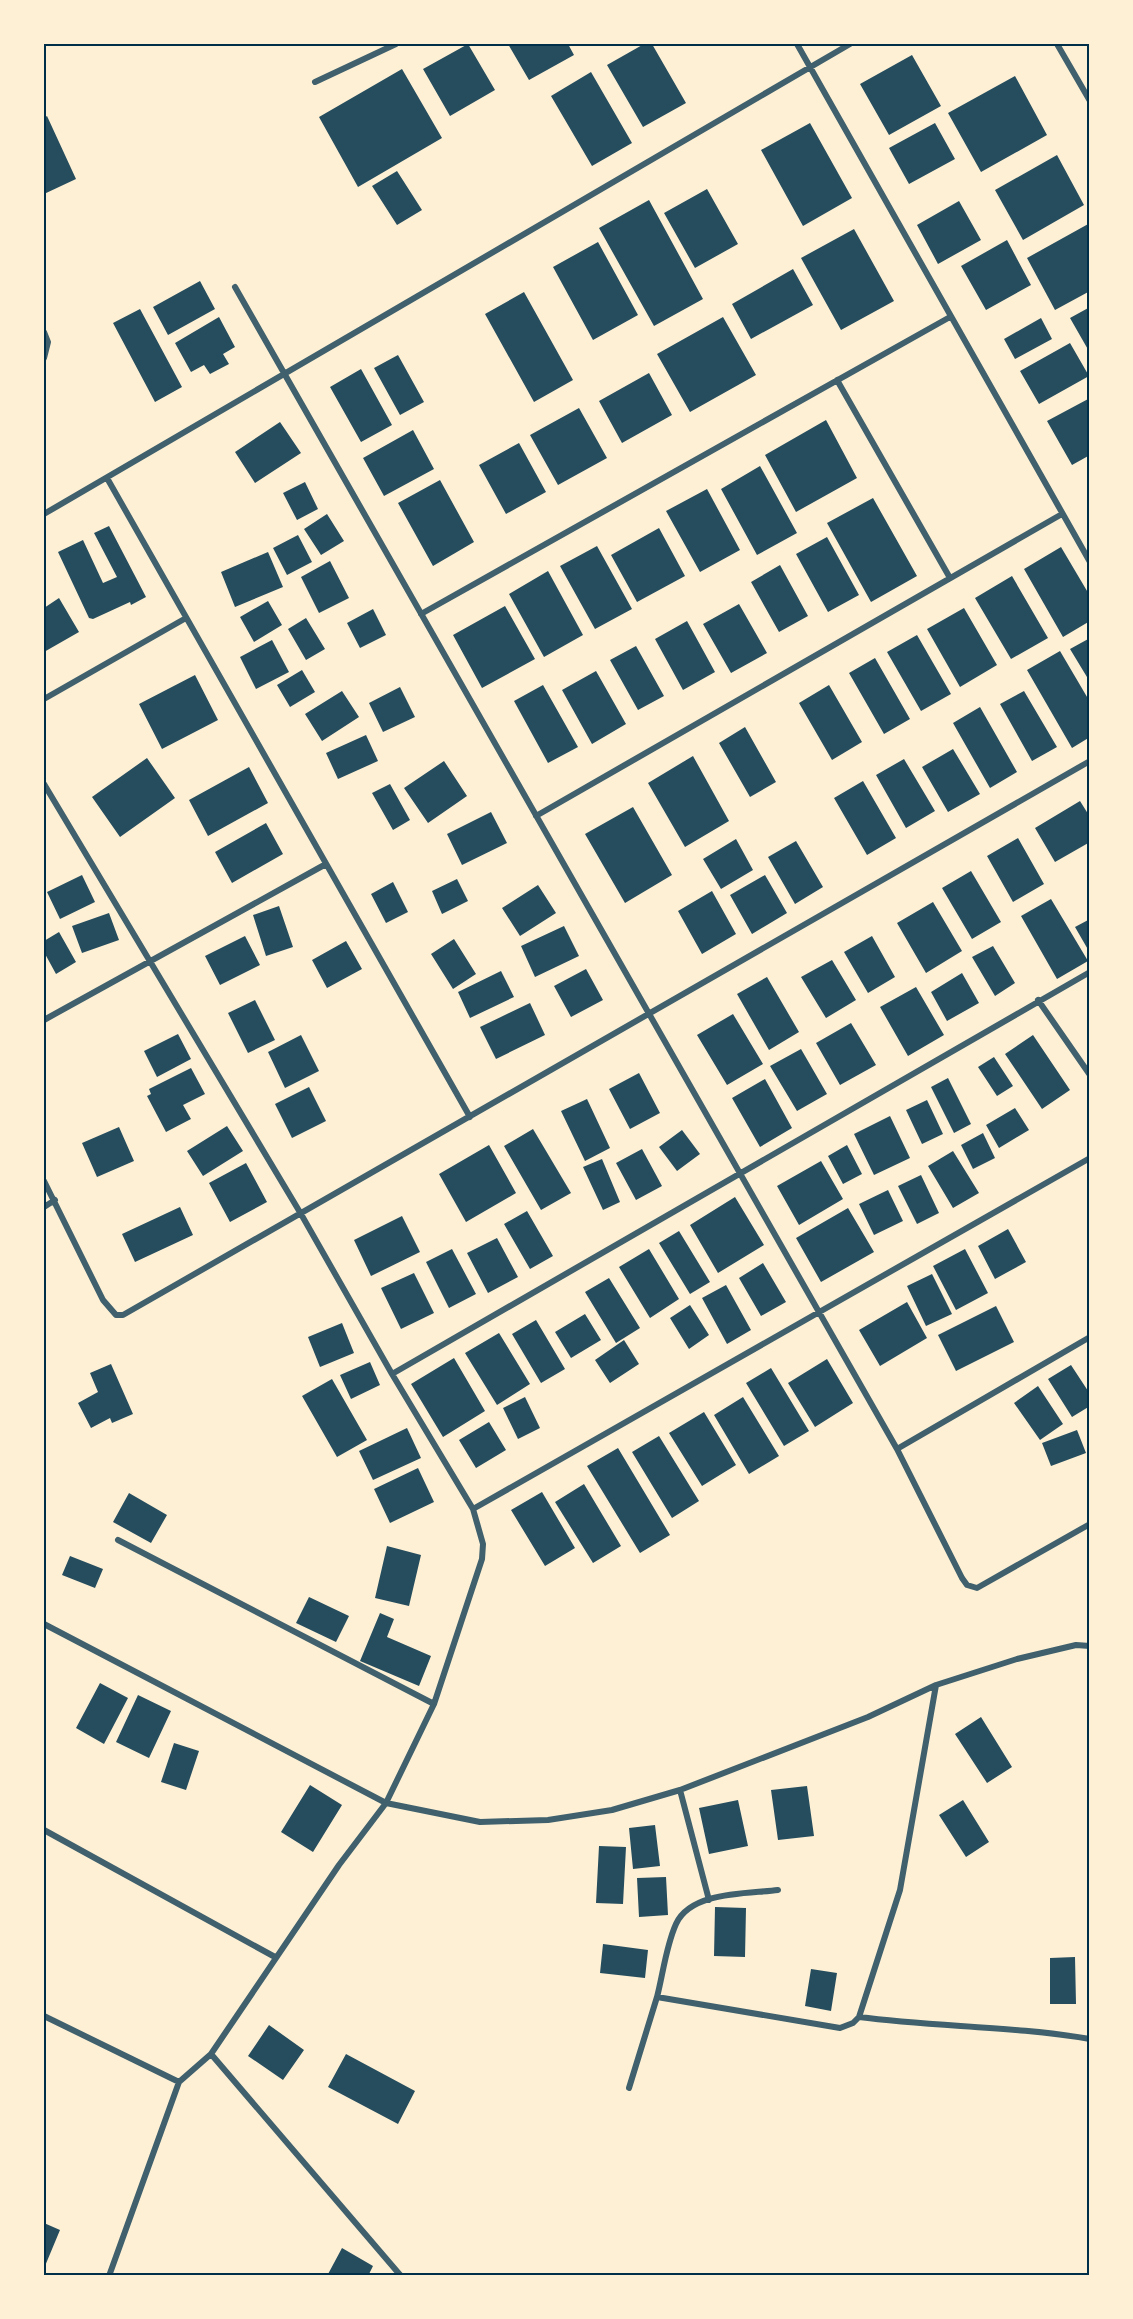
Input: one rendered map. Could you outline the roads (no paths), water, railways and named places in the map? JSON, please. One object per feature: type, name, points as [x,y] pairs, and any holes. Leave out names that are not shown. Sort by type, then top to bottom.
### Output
[{"type":"street","points":[[315,82],[396,44]]},
{"type":"street","points":[[797,44],[808,68],[1089,562]]},
{"type":"street","points":[[44,514],[850,44]]},
{"type":"street","points":[[1057,44],[1089,101]]},
{"type":"street","points":[[235,287],[897,1449],[967,1585],[977,1588],[1089,1524]]},
{"type":"street","points":[[421,614],[950,317]]},
{"type":"street","points":[[44,332],[48,350],[44,358]]},
{"type":"street","points":[[837,380],[950,578]]},
{"type":"street","points":[[107,477],[470,1117]]},
{"type":"street","points":[[536,816],[1062,514]]},
{"type":"street","points":[[44,699],[186,618]]},
{"type":"street","points":[[44,1181],[103,1300],[116,1315],[123,1315],[1089,761]]},
{"type":"street","points":[[44,784],[302,1214],[392,1374],[473,1509],[483,1544],[482,1559],[434,1704],[386,1803],[339,1865],[211,2054],[179,2082],[109,2276]]},
{"type":"street","points":[[44,1020],[326,864]]},
{"type":"street","points":[[392,1374],[1089,972]]},
{"type":"street","points":[[1038,1000],[1089,1075]]},
{"type":"street","points":[[473,1509],[1089,1158]]},
{"type":"street","points":[[44,1206],[55,1200]]},
{"type":"street","points":[[897,1449],[1089,1337]]},
{"type":"street","points":[[118,1540],[434,1704]]},
{"type":"street","points":[[44,1624],[386,1803],[480,1822],[548,1820],[612,1810],[680,1790],[868,1717],[936,1685],[1017,1659],[1076,1645],[1089,1646]]},
{"type":"street","points":[[657,1997],[840,2028],[853,2023],[859,2017],[900,1890],[936,1685]]},
{"type":"street","points":[[680,1790],[709,1900]]},
{"type":"street","points":[[44,1830],[275,1957]]},
{"type":"street","points":[[628,2088],[657,1997],[676,1925],[683,1914],[694,1905],[709,1900],[778,1890]]},
{"type":"street","points":[[44,2016],[179,2082]]},
{"type":"street","points":[[859,2017],[923,2025],[1041,2031],[1089,2039]]},
{"type":"street","points":[[211,2054],[401,2276]]}]
